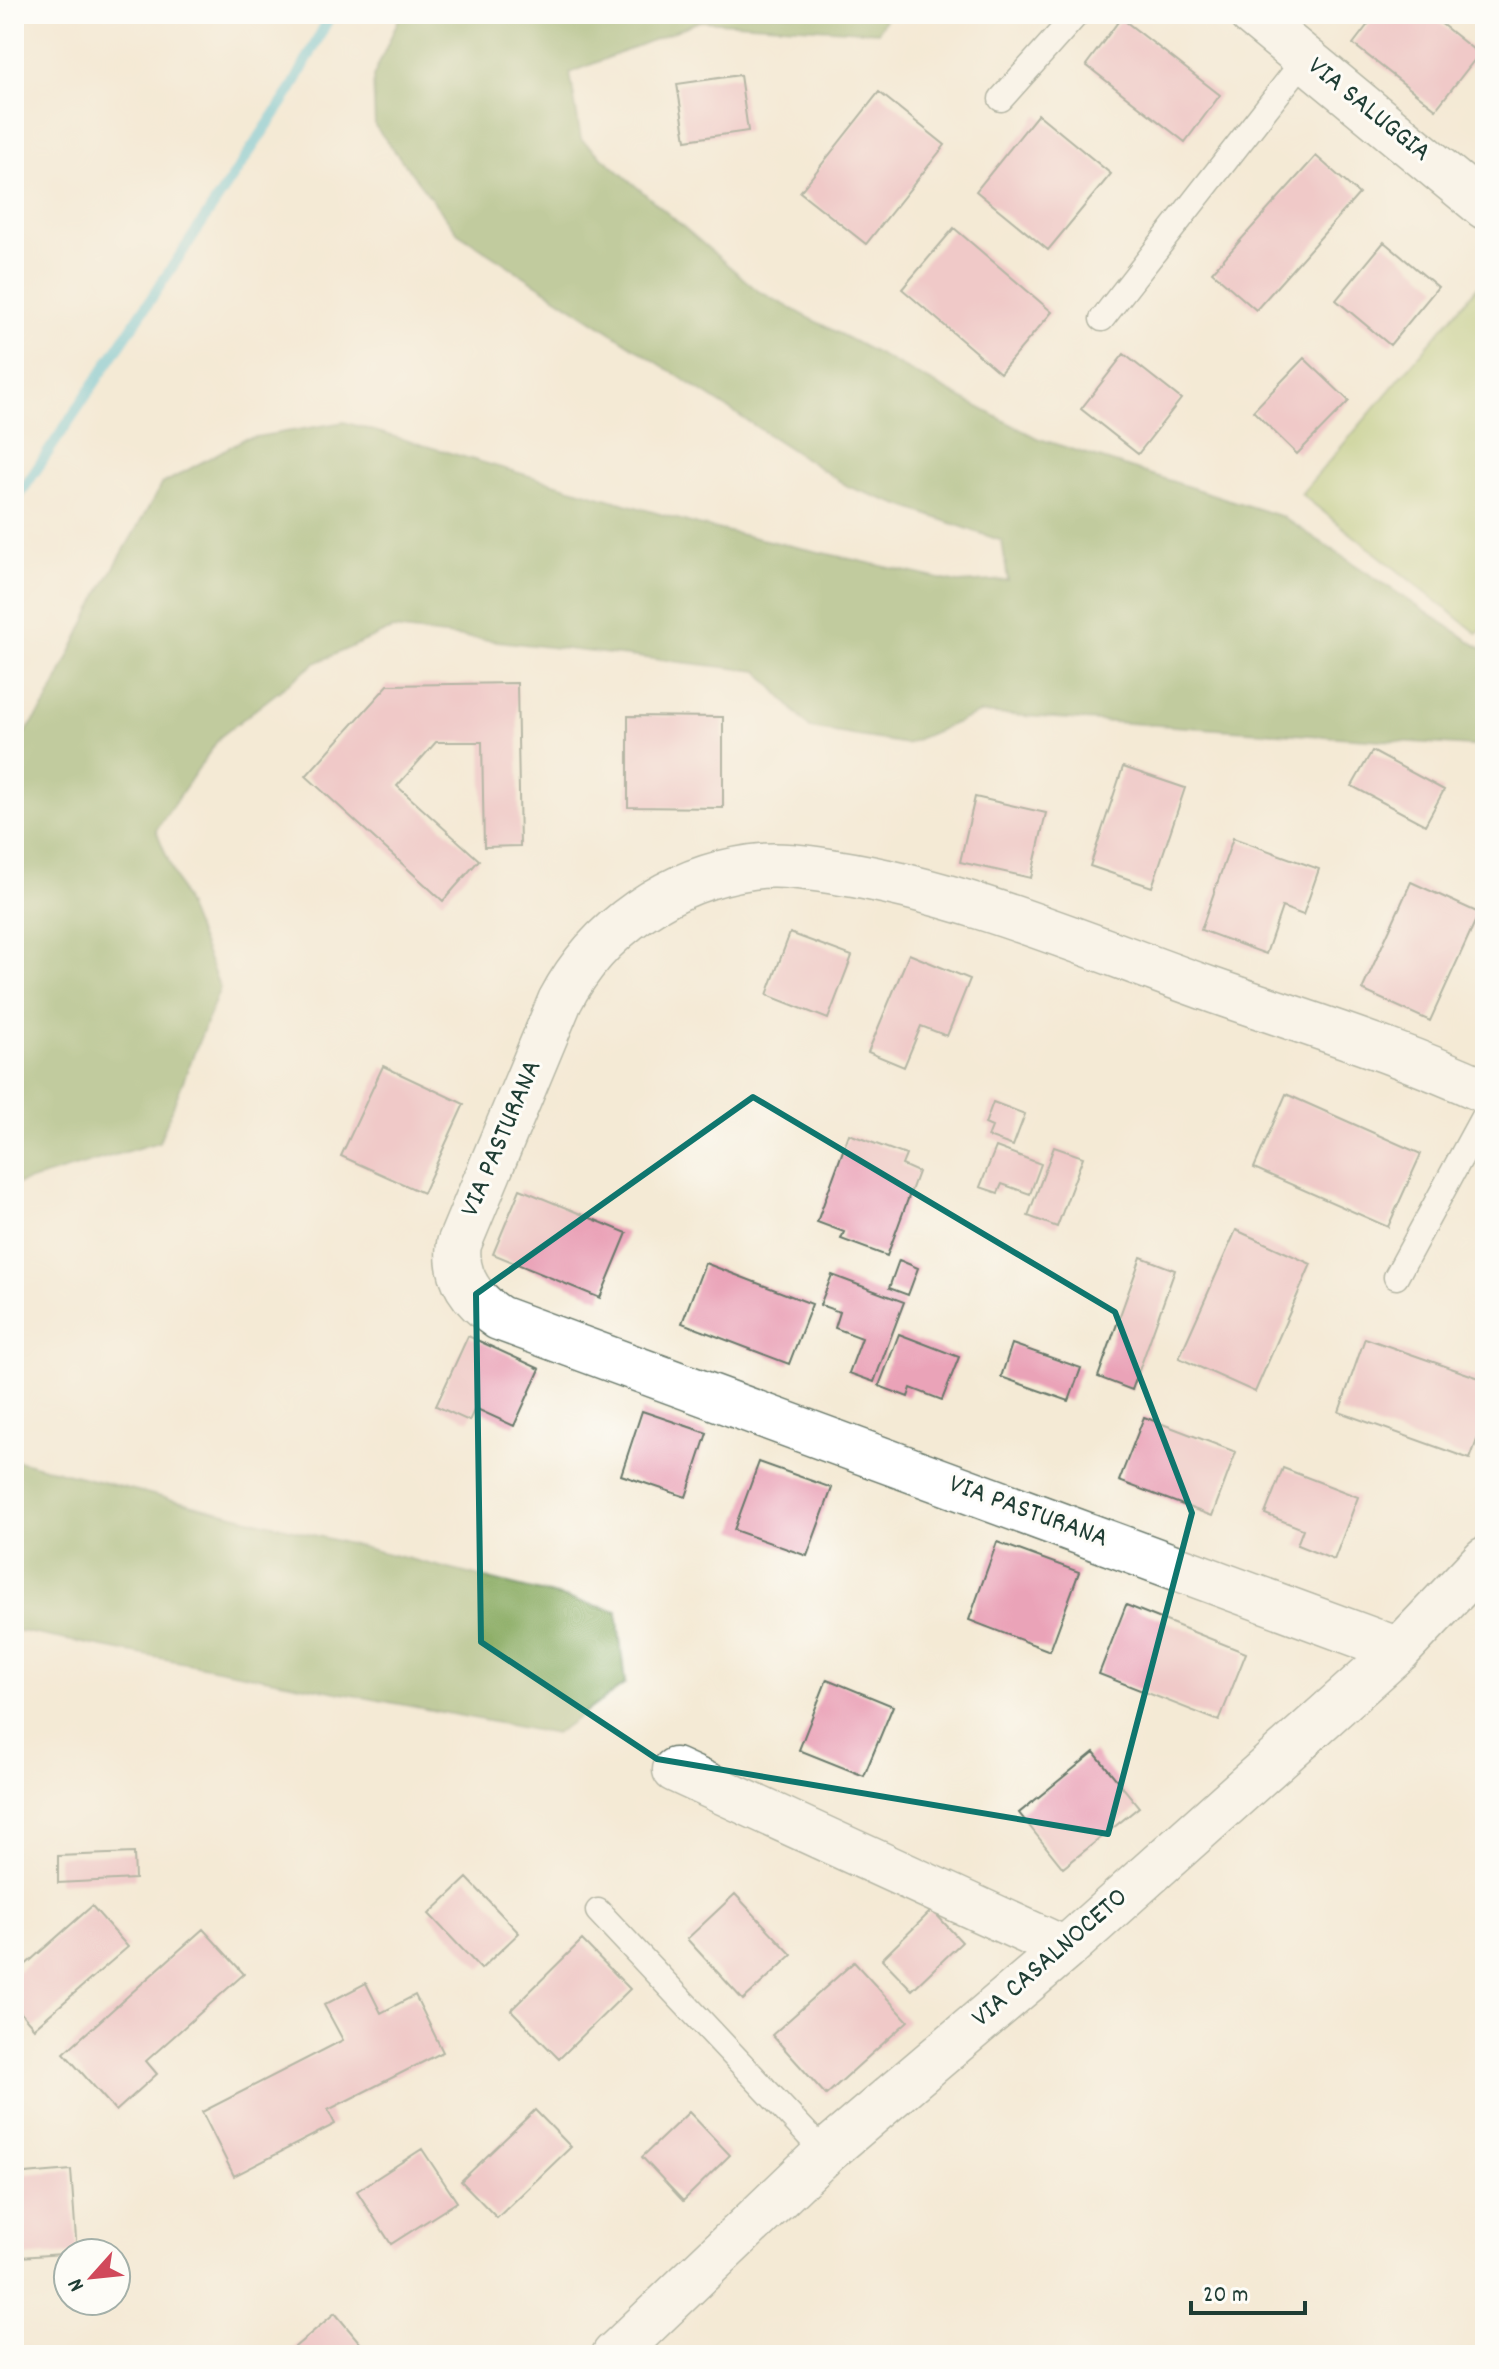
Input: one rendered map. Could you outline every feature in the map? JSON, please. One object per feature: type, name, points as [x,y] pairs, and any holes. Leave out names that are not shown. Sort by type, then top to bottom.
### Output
[{"type":"street","name":"VIA SALUGGIA","points":[[1268,19],[1305,59],[1485,207]]},
{"type":"street","name":"VIA PASTURANA","points":[[1399,1650],[499,1318],[468,1289],[458,1264],[459,1244],[560,1001],[576,972],[623,922],[648,905],[696,880],[755,866],[807,868],[866,877],[963,901],[1391,1054],[1485,1091]]},
{"type":"street","name":"VIA CASALNOCETO","points":[[614,2355],[825,2153],[1065,1949],[1399,1650],[1485,1559]]},
{"type":"street","points":[[675,1770],[1065,1949]]},
{"type":"lane","points":[[1001,99],[1077,14]]},
{"type":"lane","points":[[1102,319],[1305,59]]},
{"type":"lane","points":[[1396,1277],[1485,1113]]},
{"type":"lane","points":[[598,1911],[825,2153]]},
{"type":"highlighted area","points":[[753,1097],[1115,1312],[1192,1513],[1108,1834],[657,1759],[481,1642],[476,1294]]},
{"type":"green space","points":[[401,14],[888,14],[878,32],[700,21],[570,73],[581,139],[758,291],[1037,438],[1283,517],[1482,649],[1485,647],[1485,747],[979,713],[906,744],[810,728],[758,671],[392,629],[315,663],[220,737],[156,830],[220,988],[159,1142],[14,1185],[14,748],[45,706],[100,592],[162,484],[244,439],[344,422],[698,525],[958,583],[1008,580],[1002,541],[849,487],[458,233],[375,126],[373,77]]},
{"type":"green space","points":[[1485,278],[1485,626],[1478,634],[1301,494]]},
{"type":"green space","points":[[14,1460],[617,1611],[625,1684],[555,1734],[14,1630]]},
{"type":"building","points":[[1376,14],[1429,14],[1479,54],[1436,109],[1353,44]]},
{"type":"building","points":[[1121,18],[1220,95],[1185,142],[1086,65]]},
{"type":"building","points":[[740,75],[748,131],[686,140],[677,84]]},
{"type":"building","points":[[879,92],[945,145],[866,244],[800,192]]},
{"type":"building","points":[[1038,114],[1111,174],[1048,250],[976,191]]},
{"type":"building","points":[[1316,156],[1359,194],[1256,310],[1212,272]]},
{"type":"building","points":[[954,228],[1052,312],[1000,373],[902,289]]},
{"type":"building","points":[[1384,242],[1438,287],[1390,345],[1336,300]]},
{"type":"building","points":[[1124,354],[1181,399],[1138,454],[1081,409]]},
{"type":"building","points":[[1304,358],[1349,401],[1297,454],[1253,411]]},
{"type":"building","points":[[517,683],[520,846],[484,847],[482,742],[436,742],[397,786],[479,860],[443,901],[306,776],[388,685]]},
{"type":"building","points":[[628,716],[723,717],[723,808],[628,807]]},
{"type":"building","points":[[1372,751],[1444,790],[1425,825],[1352,786]]},
{"type":"building","points":[[1123,767],[1185,788],[1152,887],[1090,866]]},
{"type":"building","points":[[975,797],[1046,813],[1031,878],[960,862]]},
{"type":"building","points":[[1233,838],[1319,869],[1303,915],[1282,907],[1266,954],[1201,930]]},
{"type":"building","points":[[1411,882],[1479,913],[1430,1021],[1362,990]]},
{"type":"building","points":[[790,933],[852,956],[828,1019],[767,995]]},
{"type":"building","points":[[909,954],[970,979],[947,1036],[921,1026],[904,1067],[868,1052]]},
{"type":"building","points":[[383,1066],[464,1104],[423,1193],[341,1156]]},
{"type":"building","points":[[1286,1094],[1421,1154],[1388,1227],[1254,1168]]},
{"type":"building","points":[[993,1102],[1025,1114],[1013,1146],[988,1137],[992,1127],[985,1124]]},
{"type":"building","points":[[849,1134],[906,1155],[902,1165],[918,1172],[887,1256],[841,1239],[844,1232],[817,1222]]},
{"type":"building","points":[[996,1147],[1041,1164],[1030,1194],[1002,1184],[998,1193],[980,1187]]},
{"type":"building","points":[[1054,1147],[1083,1157],[1057,1227],[1028,1216]]},
{"type":"building","points":[[520,1189],[627,1233],[600,1298],[493,1254]]},
{"type":"building","points":[[1236,1230],[1311,1264],[1255,1392],[1179,1358]]},
{"type":"building","points":[[1141,1257],[1175,1270],[1132,1390],[1098,1377]]},
{"type":"building","points":[[899,1260],[918,1268],[908,1295],[889,1288]]},
{"type":"building","points":[[705,1263],[812,1304],[789,1364],[682,1323]]},
{"type":"building","points":[[832,1275],[904,1302],[874,1382],[849,1373],[862,1338],[835,1328],[840,1312],[820,1305]]},
{"type":"building","points":[[899,1334],[959,1357],[942,1400],[911,1388],[908,1397],[879,1386]]},
{"type":"building","points":[[468,1336],[540,1369],[514,1426],[475,1408],[469,1421],[436,1406]]},
{"type":"building","points":[[1365,1338],[1485,1380],[1485,1418],[1470,1459],[1339,1412]]},
{"type":"building","points":[[1012,1344],[1081,1368],[1069,1401],[1001,1377]]},
{"type":"building","points":[[642,1411],[707,1433],[686,1497],[621,1475]]},
{"type":"building","points":[[1144,1417],[1236,1452],[1212,1516],[1119,1481]]},
{"type":"building","points":[[759,1462],[832,1488],[807,1556],[734,1530]]},
{"type":"building","points":[[1283,1468],[1358,1497],[1334,1560],[1297,1545],[1303,1529],[1265,1514]]},
{"type":"building","points":[[997,1542],[1079,1572],[1050,1651],[969,1620]]},
{"type":"building","points":[[1126,1605],[1246,1653],[1219,1721],[1099,1674]]},
{"type":"building","points":[[827,1679],[893,1706],[864,1776],[799,1750]]},
{"type":"building","points":[[1094,1752],[1139,1807],[1063,1868],[1019,1813]]},
{"type":"building","points":[[134,1853],[135,1879],[58,1883],[58,1856]]},
{"type":"building","points":[[467,1878],[519,1933],[481,1969],[429,1914]]},
{"type":"building","points":[[735,1894],[792,1955],[743,2000],[687,1939]]},
{"type":"building","points":[[92,1906],[128,1947],[34,2028],[14,2005],[14,1975]]},
{"type":"building","points":[[932,1910],[962,1942],[912,1990],[882,1959]]},
{"type":"building","points":[[203,1929],[244,1974],[146,2061],[157,2074],[116,2111],[64,2053]]},
{"type":"building","points":[[582,1940],[630,1989],[559,2059],[511,2010]]},
{"type":"building","points":[[854,1962],[908,2021],[826,2095],[772,2035]]},
{"type":"building","points":[[366,1983],[381,2013],[415,1995],[443,2052],[328,2110],[335,2124],[234,2176],[202,2112],[343,2040],[324,2005]]},
{"type":"building","points":[[535,2110],[571,2147],[497,2218],[461,2181]]},
{"type":"building","points":[[689,2112],[730,2155],[683,2201],[642,2157]]},
{"type":"building","points":[[422,2149],[457,2202],[391,2244],[357,2191]]},
{"type":"building","points":[[71,2170],[76,2237],[52,2237],[52,2255],[20,2257],[14,2175]]},
{"type":"building","points":[[335,2313],[370,2355],[291,2355],[289,2352]]},
{"type":"waterway","points":[[14,503],[291,90],[331,14]]}]
